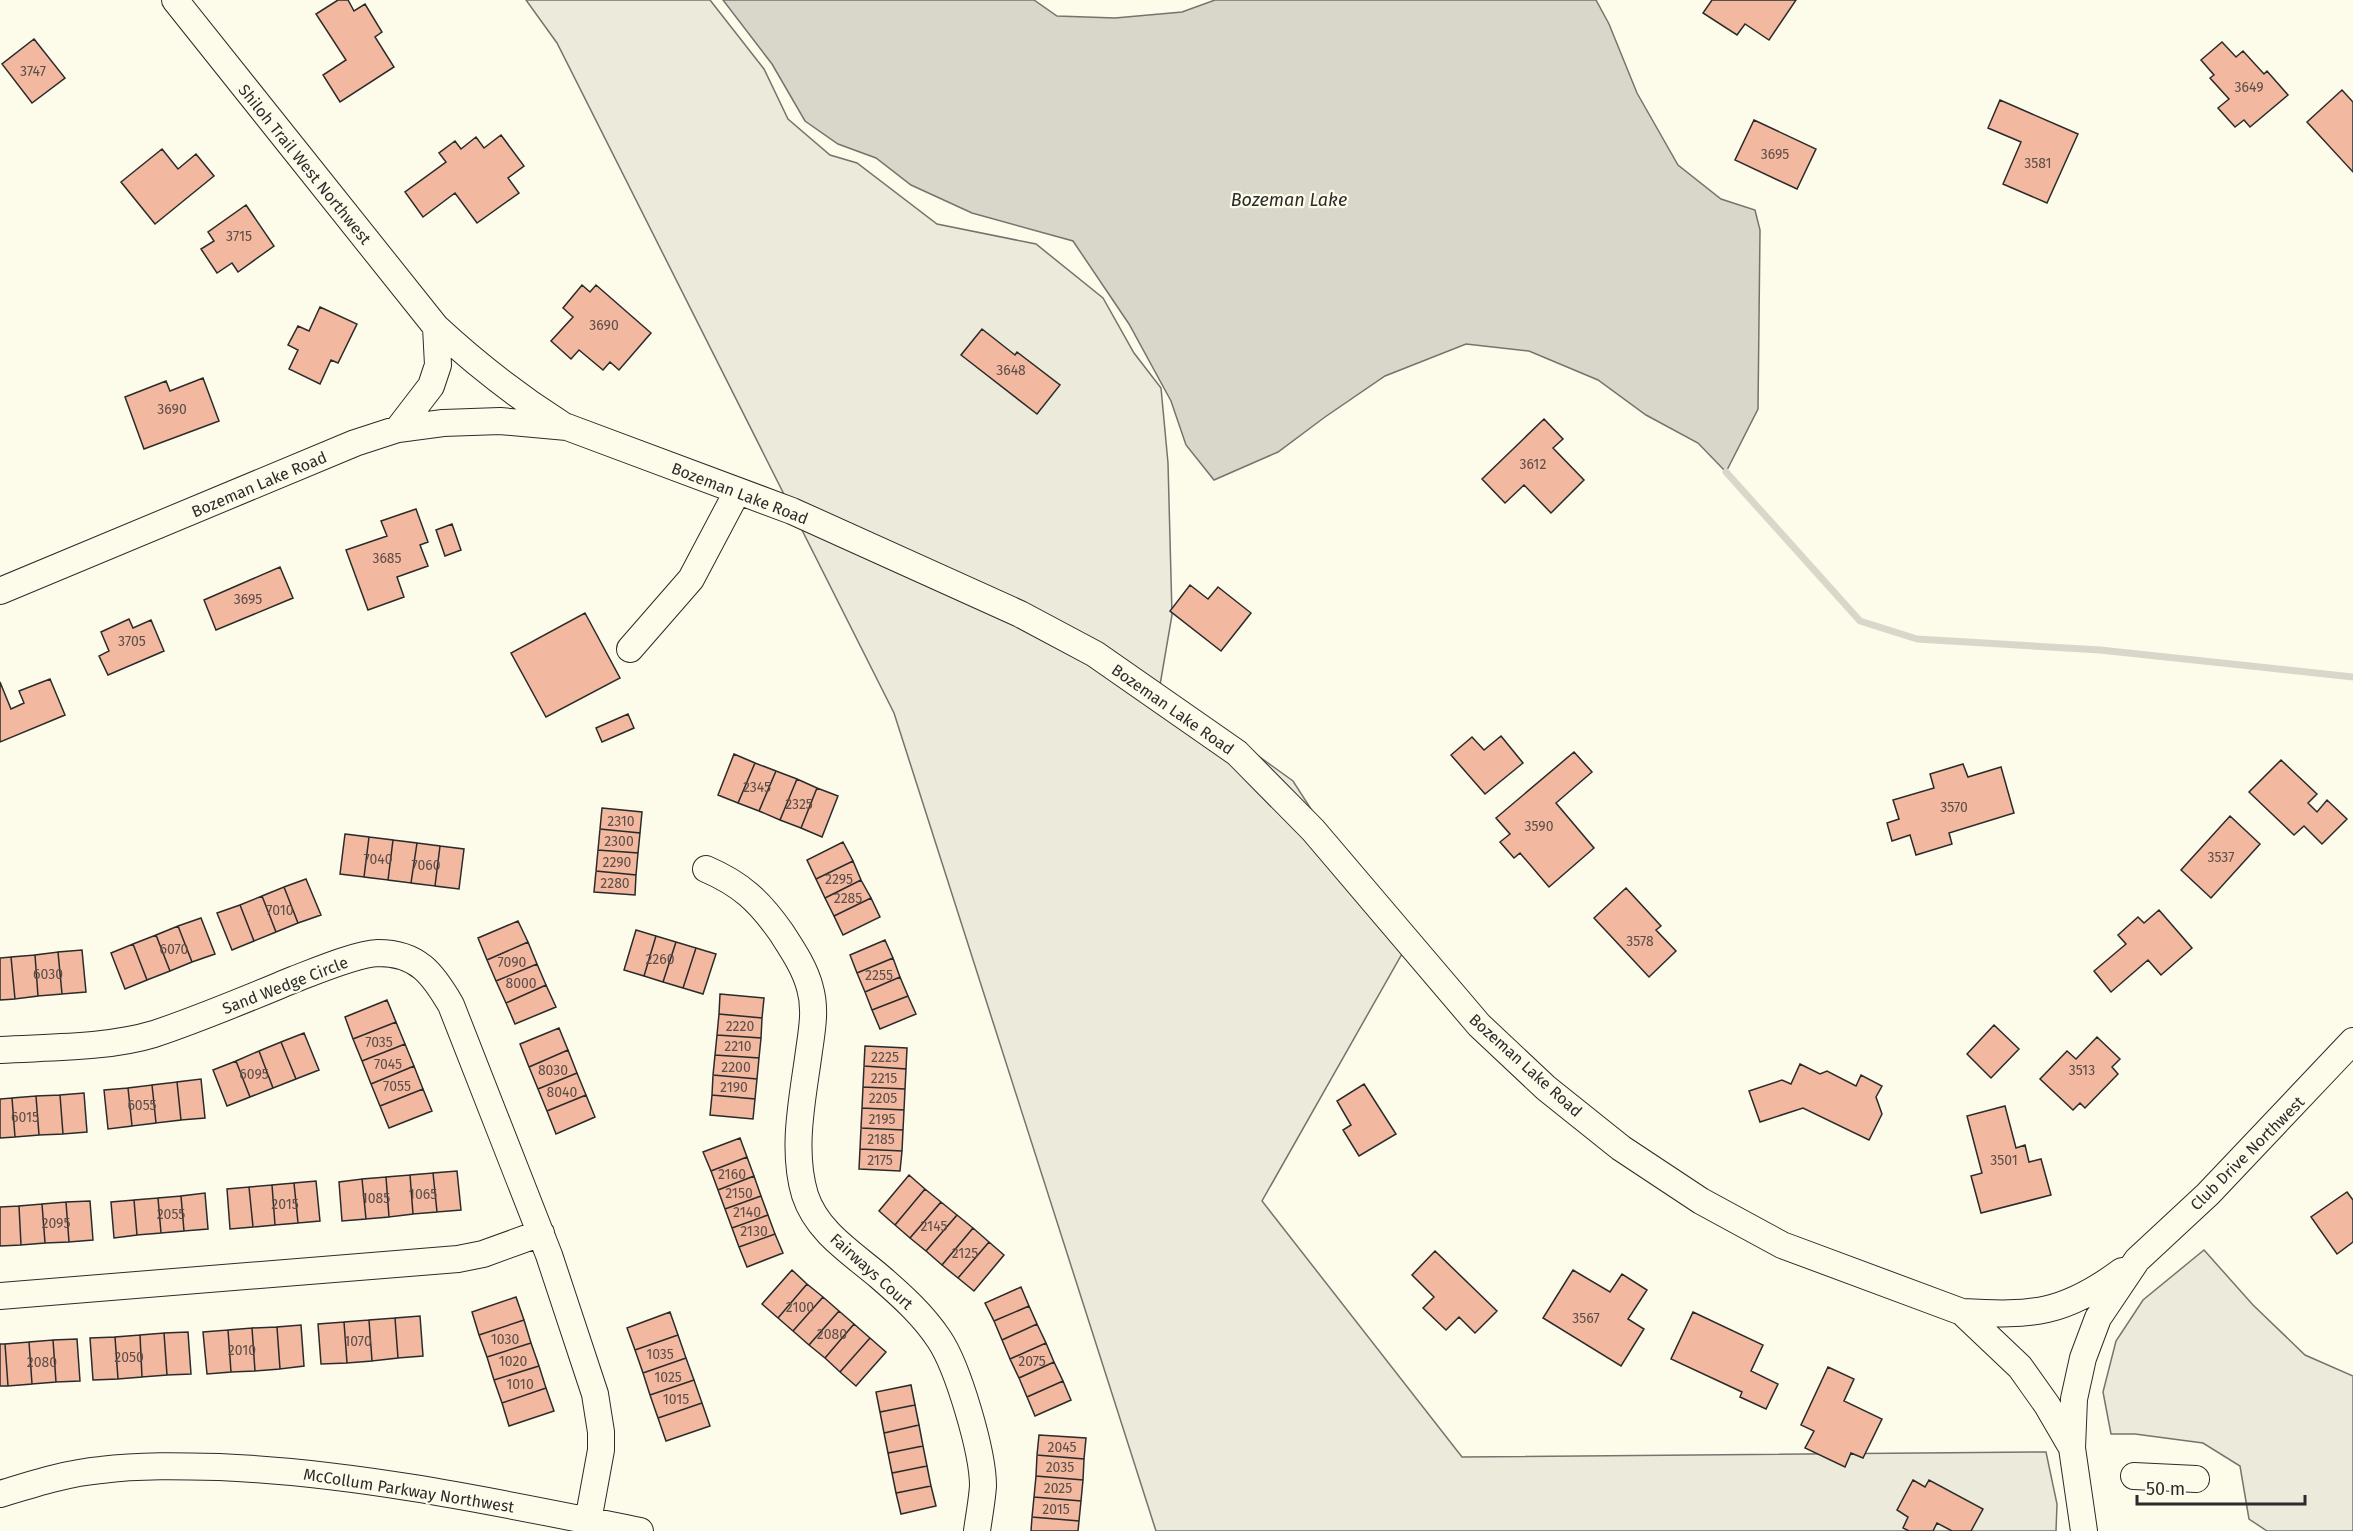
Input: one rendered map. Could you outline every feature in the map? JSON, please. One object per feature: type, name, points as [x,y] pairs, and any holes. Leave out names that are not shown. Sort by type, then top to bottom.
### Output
[{"type":"street","name":"Shiloh Trail West Northwest","points":[[175,0],[436,327],[495,380],[567,427]]},
{"type":"street","points":[[398,429],[431,386],[438,365],[436,327]]},
{"type":"street","name":"Bozeman Lake Road","points":[[0,591],[355,443],[398,429],[443,423],[500,422],[567,427],[792,511],[974,593],[1020,614],[1095,654],[1237,753],[1313,830],[1479,1026],[1545,1088],[1621,1148],[1701,1201],[1782,1245],[1962,1312],[2020,1367],[2047,1405],[2072,1448],[2084,1531]]},
{"type":"street","points":[[630,649],[691,579],[737,492]]},
{"type":"street","name":"Fairways Court","points":[[706,869],[730,880],[752,897],[771,918],[802,966],[810,988],[814,1014],[798,1144],[805,1196],[816,1218],[833,1238],[913,1305],[940,1340],[960,1383],[974,1436],[983,1485],[977,1531]]},
{"type":"street","name":"Sand Wedge Circle","points":[[0,1050],[106,1042],[151,1035],[190,1022],[329,966],[376,953],[413,960],[435,978],[451,1005],[541,1233],[595,1394],[599,1411],[601,1450],[588,1521]]},
{"type":"street","name":"Club Drive Northwest","points":[[1962,1312],[2003,1315],[2051,1310],[2093,1292],[2137,1260],[2208,1194],[2353,1041]]},
{"type":"street","points":[[0,1296],[458,1259],[483,1254],[541,1233]]},
{"type":"street","name":"Club Drive Northwest","points":[[2072,1448],[2074,1399],[2083,1358],[2098,1318],[2137,1260]]},
{"type":"street","name":"McCollum Parkway Northwest","points":[[0,1494],[56,1478],[102,1469],[231,1468],[308,1473],[373,1481],[640,1531]]},
{"type":"street","points":[[2134,1476],[2196,1479]]},
{"type":"shaded area","points":[[526,0],[710,0],[764,69],[788,119],[830,155],[857,163],[937,224],[1036,244],[1103,298],[1134,353],[1161,388],[1168,463],[1172,615],[1160,685],[1293,781],[1403,952],[1262,1201],[1462,1457],[2046,1452],[2057,1504],[2056,1531],[1156,1531],[894,713],[557,43]]},
{"type":"shaded area","points":[[2204,1250],[2253,1305],[2305,1355],[2353,1376],[2353,1531],[2267,1531],[2249,1519],[2240,1466],[2203,1443],[2135,1434],[2111,1434],[2103,1392],[2116,1341],[2143,1300]]},
{"type":"water","name":"Bozeman Lake","points":[[723,0],[1034,0],[1057,16],[1115,18],[1182,12],[1215,0],[1596,0],[1609,24],[1637,93],[1678,165],[1721,199],[1755,210],[1760,230],[1758,409],[1726,472],[1698,443],[1646,415],[1598,380],[1529,351],[1466,344],[1385,376],[1278,452],[1214,480],[1186,445],[1171,401],[1129,324],[1073,241],[972,213],[911,185],[876,158],[838,144],[805,121],[772,64]]},
{"type":"building","points":[[338,0],[348,0],[354,11],[365,4],[382,32],[375,37],[394,67],[340,102],[323,75],[346,60],[316,14]]},
{"type":"building","points":[[1712,0],[1796,0],[1769,40],[1745,24],[1737,35],[1703,13]]},
{"type":"building","points":[[34,39],[65,78],[32,103],[2,64]]},
{"type":"building","points":[[2222,42],[2236,57],[2243,51],[2264,74],[2267,71],[2288,95],[2250,127],[2244,120],[2235,127],[2218,108],[2229,99],[2210,78],[2214,75],[2201,60]]},
{"type":"building","points":[[2342,90],[2353,102],[2353,172],[2307,122]]},
{"type":"building","points":[[2000,100],[2078,134],[2047,203],[2003,184],[2021,142],[1988,128]]},
{"type":"building","points":[[1754,120],[1816,149],[1797,189],[1735,160]]},
{"type":"building","points":[[501,135],[524,166],[508,178],[519,193],[477,223],[455,193],[423,217],[405,192],[446,162],[439,153],[455,141],[461,149],[476,137],[484,148]]},
{"type":"building","points":[[162,149],[178,169],[196,154],[214,176],[155,224],[121,182]]},
{"type":"building","points":[[246,205],[274,246],[238,272],[232,263],[217,273],[201,249],[214,241],[208,232]]},
{"type":"building","points":[[582,285],[590,292],[596,285],[651,333],[619,370],[610,362],[603,370],[579,350],[571,359],[551,341],[573,317],[563,308]]},
{"type":"building","points":[[320,307],[357,324],[338,363],[331,360],[320,384],[289,369],[298,350],[288,345],[298,326],[309,331]]},
{"type":"building","points":[[982,329],[1015,355],[1017,352],[1060,385],[1037,414],[961,355]]},
{"type":"building","points":[[203,378],[219,421],[144,449],[125,397],[166,381],[170,391]]},
{"type":"building","points":[[1544,419],[1563,439],[1553,448],[1584,480],[1551,513],[1524,485],[1505,503],[1482,479]]},
{"type":"building","points":[[416,509],[428,542],[420,545],[428,566],[397,577],[404,597],[368,610],[346,550],[387,536],[381,521]]},
{"type":"building","points":[[452,524],[461,550],[445,556],[436,530]]},
{"type":"building","points":[[280,567],[293,598],[216,630],[204,600]]},
{"type":"building","points":[[1190,585],[1208,599],[1218,587],[1251,613],[1221,651],[1170,611]]},
{"type":"building","points":[[585,613],[620,678],[546,717],[511,653]]},
{"type":"building","points":[[129,619],[133,628],[151,620],[164,651],[108,675],[99,656],[109,651],[101,632]]},
{"type":"building","points":[[50,679],[65,715],[0,742],[0,682],[11,709],[24,703],[19,691]]},
{"type":"building","points":[[628,714],[634,728],[602,742],[596,728]]},
{"type":"building","points":[[1501,736],[1523,763],[1485,794],[1451,755],[1472,737],[1484,750]]},
{"type":"building","points":[[1574,752],[1592,772],[1556,803],[1594,848],[1549,887],[1520,853],[1514,858],[1500,842],[1510,834],[1496,818]]},
{"type":"building","points":[[734,754],[755,763],[738,803],[718,795]]},
{"type":"building","points":[[2281,760],[2317,794],[2308,803],[2317,812],[2327,800],[2347,819],[2322,844],[2304,826],[2294,835],[2249,792]]},
{"type":"building","points":[[755,763],[776,771],[759,811],[738,803]]},
{"type":"building","points":[[1963,764],[1968,777],[2001,767],[2014,813],[1949,833],[1952,844],[1916,855],[1910,835],[1892,841],[1887,823],[1899,819],[1893,800],[1934,788],[1930,774]]},
{"type":"building","points":[[776,771],[797,779],[780,820],[759,811]]},
{"type":"building","points":[[797,779],[817,788],[801,828],[780,820]]},
{"type":"building","points":[[817,788],[838,796],[822,837],[801,828]]},
{"type":"building","points":[[602,808],[642,812],[640,833],[600,829]]},
{"type":"building","points":[[2230,816],[2260,844],[2211,898],[2181,870]]},
{"type":"building","points":[[600,829],[640,833],[638,853],[598,850]]},
{"type":"building","points":[[345,834],[369,837],[364,877],[340,874]]},
{"type":"building","points":[[369,837],[393,840],[388,880],[364,877]]},
{"type":"building","points":[[393,840],[417,843],[411,883],[388,880]]},
{"type":"building","points":[[843,842],[853,861],[816,879],[807,860]]},
{"type":"building","points":[[417,843],[440,846],[435,886],[411,883]]},
{"type":"building","points":[[440,846],[464,849],[459,889],[435,886]]},
{"type":"building","points":[[598,850],[638,853],[636,875],[596,871]]},
{"type":"building","points":[[853,861],[861,880],[825,898],[816,879]]},
{"type":"building","points":[[596,871],[636,875],[635,895],[594,892]]},
{"type":"building","points":[[306,879],[321,915],[298,923],[284,887]]},
{"type":"building","points":[[861,880],[871,898],[834,916],[825,898]]},
{"type":"building","points":[[284,887],[298,923],[276,932],[262,896]]},
{"type":"building","points":[[1626,888],[1661,926],[1656,930],[1676,951],[1649,977],[1594,918]]},
{"type":"building","points":[[262,896],[276,932],[254,941],[240,905]]},
{"type":"building","points":[[871,898],[880,917],[843,935],[834,916]]},
{"type":"building","points":[[240,905],[254,941],[232,950],[217,913]]},
{"type":"building","points":[[2159,910],[2192,948],[2161,975],[2148,960],[2111,992],[2094,971],[2126,944],[2118,935],[2138,917],[2144,923]]},
{"type":"building","points":[[201,918],[215,954],[192,962],[178,926]]},
{"type":"building","points":[[518,921],[528,942],[487,960],[478,938]]},
{"type":"building","points":[[178,926],[192,962],[170,971],[156,935]]},
{"type":"building","points":[[636,930],[656,936],[644,976],[624,970]]},
{"type":"building","points":[[156,935],[170,971],[147,980],[133,944]]},
{"type":"building","points":[[656,936],[676,942],[663,982],[644,976]]},
{"type":"building","points":[[885,940],[893,958],[857,973],[850,955]]},
{"type":"building","points":[[528,942],[537,964],[496,981],[487,960]]},
{"type":"building","points":[[676,942],[696,948],[683,988],[663,982]]},
{"type":"building","points":[[133,944],[147,980],[125,989],[111,953]]},
{"type":"building","points":[[696,948],[716,954],[703,994],[683,988]]},
{"type":"building","points":[[82,950],[86,992],[62,994],[58,952]]},
{"type":"building","points":[[58,952],[62,994],[38,996],[35,955]]},
{"type":"building","points":[[35,955],[38,996],[15,999],[11,957]]},
{"type":"building","points":[[11,957],[15,999],[0,1000],[0,958]]},
{"type":"building","points":[[893,958],[900,977],[865,992],[857,973]]},
{"type":"building","points":[[537,964],[546,985],[506,1003],[496,981]]},
{"type":"building","points":[[900,977],[908,996],[872,1010],[865,992]]},
{"type":"building","points":[[546,985],[556,1007],[515,1024],[506,1003]]},
{"type":"building","points":[[720,994],[764,998],[762,1018],[719,1014]]},
{"type":"building","points":[[908,996],[916,1014],[880,1029],[872,1010]]},
{"type":"building","points":[[387,1000],[396,1022],[353,1039],[345,1017]]},
{"type":"building","points":[[719,1014],[762,1018],[761,1038],[717,1035]]},
{"type":"building","points":[[396,1022],[405,1044],[362,1061],[353,1039]]},
{"type":"building","points":[[1994,1025],[2019,1049],[1991,1078],[1967,1054]]},
{"type":"building","points":[[559,1028],[568,1050],[529,1067],[520,1044]]},
{"type":"building","points":[[304,1033],[319,1070],[296,1079],[281,1042]]},
{"type":"building","points":[[717,1035],[761,1038],[759,1058],[715,1055]]},
{"type":"building","points":[[2097,1037],[2120,1059],[2112,1067],[2118,1074],[2085,1108],[2080,1103],[2073,1110],[2040,1079],[2067,1051],[2076,1059]]},
{"type":"building","points":[[281,1042],[296,1079],[273,1088],[259,1051]]},
{"type":"building","points":[[405,1044],[414,1066],[371,1084],[362,1061]]},
{"type":"building","points":[[865,1046],[907,1048],[906,1069],[864,1066]]},
{"type":"building","points":[[568,1050],[577,1073],[538,1089],[529,1067]]},
{"type":"building","points":[[259,1051],[273,1088],[250,1097],[236,1061]]},
{"type":"building","points":[[715,1055],[759,1058],[757,1079],[713,1075]]},
{"type":"building","points":[[236,1061],[250,1097],[227,1106],[213,1070]]},
{"type":"building","points":[[1800,1064],[1820,1074],[1827,1071],[1856,1086],[1861,1075],[1882,1086],[1876,1097],[1882,1114],[1869,1140],[1803,1108],[1760,1122],[1749,1091],[1782,1080],[1791,1084]]},
{"type":"building","points":[[414,1066],[423,1089],[380,1106],[371,1084]]},
{"type":"building","points":[[864,1066],[906,1069],[905,1089],[863,1087]]},
{"type":"building","points":[[577,1073],[586,1095],[547,1111],[538,1089]]},
{"type":"building","points":[[713,1075],[757,1079],[755,1099],[712,1095]]},
{"type":"building","points":[[201,1079],[205,1118],[181,1120],[177,1082]]},
{"type":"building","points":[[177,1082],[181,1120],[156,1123],[152,1085]]},
{"type":"building","points":[[1364,1084],[1396,1134],[1359,1156],[1343,1130],[1351,1125],[1337,1101]]},
{"type":"building","points":[[152,1085],[156,1123],[132,1126],[128,1088]]},
{"type":"building","points":[[863,1087],[905,1089],[904,1110],[862,1108]]},
{"type":"building","points":[[128,1088],[132,1126],[108,1129],[104,1090]]},
{"type":"building","points":[[423,1089],[432,1111],[389,1128],[380,1106]]},
{"type":"building","points":[[84,1093],[87,1132],[63,1134],[60,1095]]},
{"type":"building","points":[[60,1095],[63,1134],[39,1135],[36,1096]]},
{"type":"building","points":[[586,1095],[595,1117],[556,1134],[547,1111]]},
{"type":"building","points":[[712,1095],[755,1099],[753,1119],[710,1115]]},
{"type":"building","points":[[36,1096],[39,1135],[15,1137],[12,1098]]},
{"type":"building","points":[[12,1098],[15,1137],[0,1138],[0,1099]]},
{"type":"building","points":[[2005,1106],[2016,1148],[2025,1145],[2029,1162],[2041,1159],[2051,1195],[1981,1213],[1971,1176],[1982,1173],[1967,1116]]},
{"type":"building","points":[[862,1108],[904,1110],[903,1130],[861,1128]]},
{"type":"building","points":[[861,1128],[903,1130],[902,1151],[860,1149]]},
{"type":"building","points":[[740,1138],[747,1157],[711,1171],[703,1152]]},
{"type":"building","points":[[860,1149],[902,1151],[900,1171],[859,1169]]},
{"type":"building","points":[[747,1157],[754,1176],[718,1190],[711,1171]]},
{"type":"building","points":[[457,1171],[461,1210],[437,1212],[433,1173]]},
{"type":"building","points":[[433,1173],[437,1212],[413,1214],[410,1175]]},
{"type":"building","points":[[410,1175],[413,1214],[389,1217],[386,1177]]},
{"type":"building","points":[[909,1175],[925,1189],[895,1225],[879,1211]]},
{"type":"building","points":[[754,1176],[761,1196],[725,1209],[718,1190]]},
{"type":"building","points":[[386,1177],[389,1217],[366,1219],[362,1179]]},
{"type":"building","points":[[362,1179],[366,1219],[342,1221],[339,1182]]},
{"type":"building","points":[[316,1181],[320,1221],[298,1223],[294,1183]]},
{"type":"building","points":[[294,1183],[298,1223],[275,1225],[272,1185]]},
{"type":"building","points":[[272,1185],[275,1225],[253,1227],[249,1187]]},
{"type":"building","points":[[249,1187],[253,1227],[230,1229],[227,1189]]},
{"type":"building","points":[[925,1189],[941,1202],[910,1238],[895,1225]]},
{"type":"building","points":[[2347,1192],[2353,1200],[2353,1242],[2337,1254],[2311,1217]]},
{"type":"building","points":[[205,1193],[208,1229],[184,1231],[181,1196]]},
{"type":"building","points":[[181,1196],[184,1231],[161,1233],[158,1198]]},
{"type":"building","points":[[761,1196],[768,1215],[732,1228],[725,1209]]},
{"type":"building","points":[[158,1198],[161,1233],[137,1235],[134,1200]]},
{"type":"building","points":[[134,1200],[137,1235],[114,1238],[111,1202]]},
{"type":"building","points":[[90,1201],[93,1240],[69,1242],[66,1202]]},
{"type":"building","points":[[66,1202],[69,1242],[45,1243],[42,1204]]},
{"type":"building","points":[[941,1202],[957,1215],[926,1251],[910,1238]]},
{"type":"building","points":[[42,1204],[45,1243],[21,1245],[19,1206]]},
{"type":"building","points":[[19,1206],[21,1245],[0,1246],[0,1207]]},
{"type":"building","points":[[768,1215],[775,1234],[739,1247],[732,1228]]},
{"type":"building","points":[[957,1215],[973,1228],[942,1265],[926,1251]]},
{"type":"building","points":[[973,1228],[989,1242],[958,1278],[942,1265]]},
{"type":"building","points":[[775,1234],[783,1253],[747,1267],[739,1247]]},
{"type":"building","points":[[989,1242],[1004,1255],[974,1291],[958,1278]]},
{"type":"building","points":[[1435,1251],[1497,1311],[1475,1333],[1459,1317],[1446,1330],[1423,1308],[1434,1297],[1412,1275]]},
{"type":"building","points":[[792,1270],[807,1284],[778,1318],[762,1304]]},
{"type":"building","points":[[1573,1270],[1610,1292],[1622,1274],[1647,1290],[1628,1319],[1644,1329],[1621,1366],[1543,1318]]},
{"type":"building","points":[[807,1284],[823,1297],[793,1331],[778,1318]]},
{"type":"building","points":[[1021,1287],[1029,1306],[994,1321],[985,1303]]},
{"type":"building","points":[[516,1297],[524,1320],[479,1335],[472,1312]]},
{"type":"building","points":[[823,1297],[839,1311],[809,1345],[793,1331]]},
{"type":"building","points":[[1029,1306],[1037,1324],[1002,1340],[994,1321]]},
{"type":"building","points":[[839,1311],[854,1324],[825,1358],[809,1345]]},
{"type":"building","points":[[670,1312],[678,1335],[635,1350],[627,1328]]},
{"type":"building","points":[[1693,1312],[1763,1345],[1751,1371],[1778,1384],[1766,1409],[1740,1397],[1742,1392],[1671,1359]]},
{"type":"building","points":[[420,1316],[423,1356],[398,1358],[395,1318]]},
{"type":"building","points":[[395,1318],[398,1358],[372,1361],[369,1320]]},
{"type":"building","points":[[369,1320],[372,1361],[347,1363],[344,1322]]},
{"type":"building","points":[[524,1320],[531,1343],[487,1357],[479,1335]]},
{"type":"building","points":[[344,1322],[347,1363],[321,1364],[318,1324]]},
{"type":"building","points":[[854,1324],[870,1338],[840,1372],[825,1358]]},
{"type":"building","points":[[1037,1324],[1046,1343],[1010,1359],[1002,1340]]},
{"type":"building","points":[[301,1325],[304,1366],[280,1369],[277,1327]]},
{"type":"building","points":[[277,1327],[280,1369],[255,1371],[252,1328]]},
{"type":"building","points":[[252,1328],[255,1371],[231,1372],[228,1330]]},
{"type":"building","points":[[228,1330],[231,1372],[207,1374],[203,1332]]},
{"type":"building","points":[[188,1332],[191,1374],[167,1375],[164,1333]]},
{"type":"building","points":[[164,1333],[167,1375],[142,1377],[140,1335]]},
{"type":"building","points":[[140,1335],[142,1377],[118,1379],[115,1337]]},
{"type":"building","points":[[678,1335],[686,1358],[643,1373],[635,1350]]},
{"type":"building","points":[[115,1337],[118,1379],[93,1380],[90,1338]]},
{"type":"building","points":[[870,1338],[886,1352],[856,1386],[840,1372]]},
{"type":"building","points":[[77,1339],[80,1381],[56,1382],[53,1340]]},
{"type":"building","points":[[53,1340],[56,1382],[32,1384],[29,1342]]},
{"type":"building","points":[[29,1342],[32,1384],[8,1386],[5,1344]]},
{"type":"building","points":[[531,1343],[539,1366],[494,1380],[487,1357]]},
{"type":"building","points":[[1046,1343],[1054,1362],[1019,1378],[1010,1359]]},
{"type":"building","points":[[0,1344],[5,1344],[8,1386],[0,1386]]},
{"type":"building","points":[[686,1358],[694,1380],[650,1395],[643,1373]]},
{"type":"building","points":[[1054,1362],[1063,1381],[1027,1397],[1019,1378]]},
{"type":"building","points":[[539,1366],[546,1388],[502,1403],[494,1380]]},
{"type":"building","points":[[1828,1367],[1854,1379],[1844,1401],[1882,1419],[1863,1458],[1851,1453],[1845,1467],[1805,1448],[1814,1431],[1801,1425]]},
{"type":"building","points":[[694,1380],[702,1403],[658,1418],[650,1395]]},
{"type":"building","points":[[1063,1381],[1071,1400],[1035,1416],[1027,1397]]},
{"type":"building","points":[[911,1385],[915,1405],[880,1412],[876,1392]]},
{"type":"building","points":[[546,1388],[554,1411],[509,1426],[502,1403]]},
{"type":"building","points":[[702,1403],[710,1426],[666,1441],[658,1418]]},
{"type":"building","points":[[915,1405],[919,1425],[884,1433],[880,1412]]},
{"type":"building","points":[[919,1425],[923,1446],[888,1453],[884,1433]]},
{"type":"building","points":[[1039,1435],[1086,1438],[1084,1459],[1037,1455]]},
{"type":"building","points":[[923,1446],[927,1466],[892,1473],[888,1453]]},
{"type":"building","points":[[1037,1455],[1084,1459],[1083,1480],[1036,1476]]},
{"type":"building","points":[[927,1466],[931,1486],[896,1493],[892,1473]]},
{"type":"building","points":[[1036,1476],[1083,1480],[1081,1501],[1034,1497]]},
{"type":"building","points":[[1913,1480],[1925,1487],[1929,1480],[1983,1509],[1971,1531],[1952,1531],[1937,1523],[1933,1531],[1909,1531],[1903,1528],[1908,1517],[1897,1510]]},
{"type":"building","points":[[931,1486],[936,1506],[901,1514],[896,1493]]},
{"type":"building","points":[[1034,1497],[1081,1501],[1079,1521],[1032,1517]]},
{"type":"building","points":[[1032,1517],[1079,1521],[1078,1531],[1031,1531]]},
{"type":"waterway","points":[[1726,472],[1860,621],[1917,639],[2100,650],[2353,677]]}]
